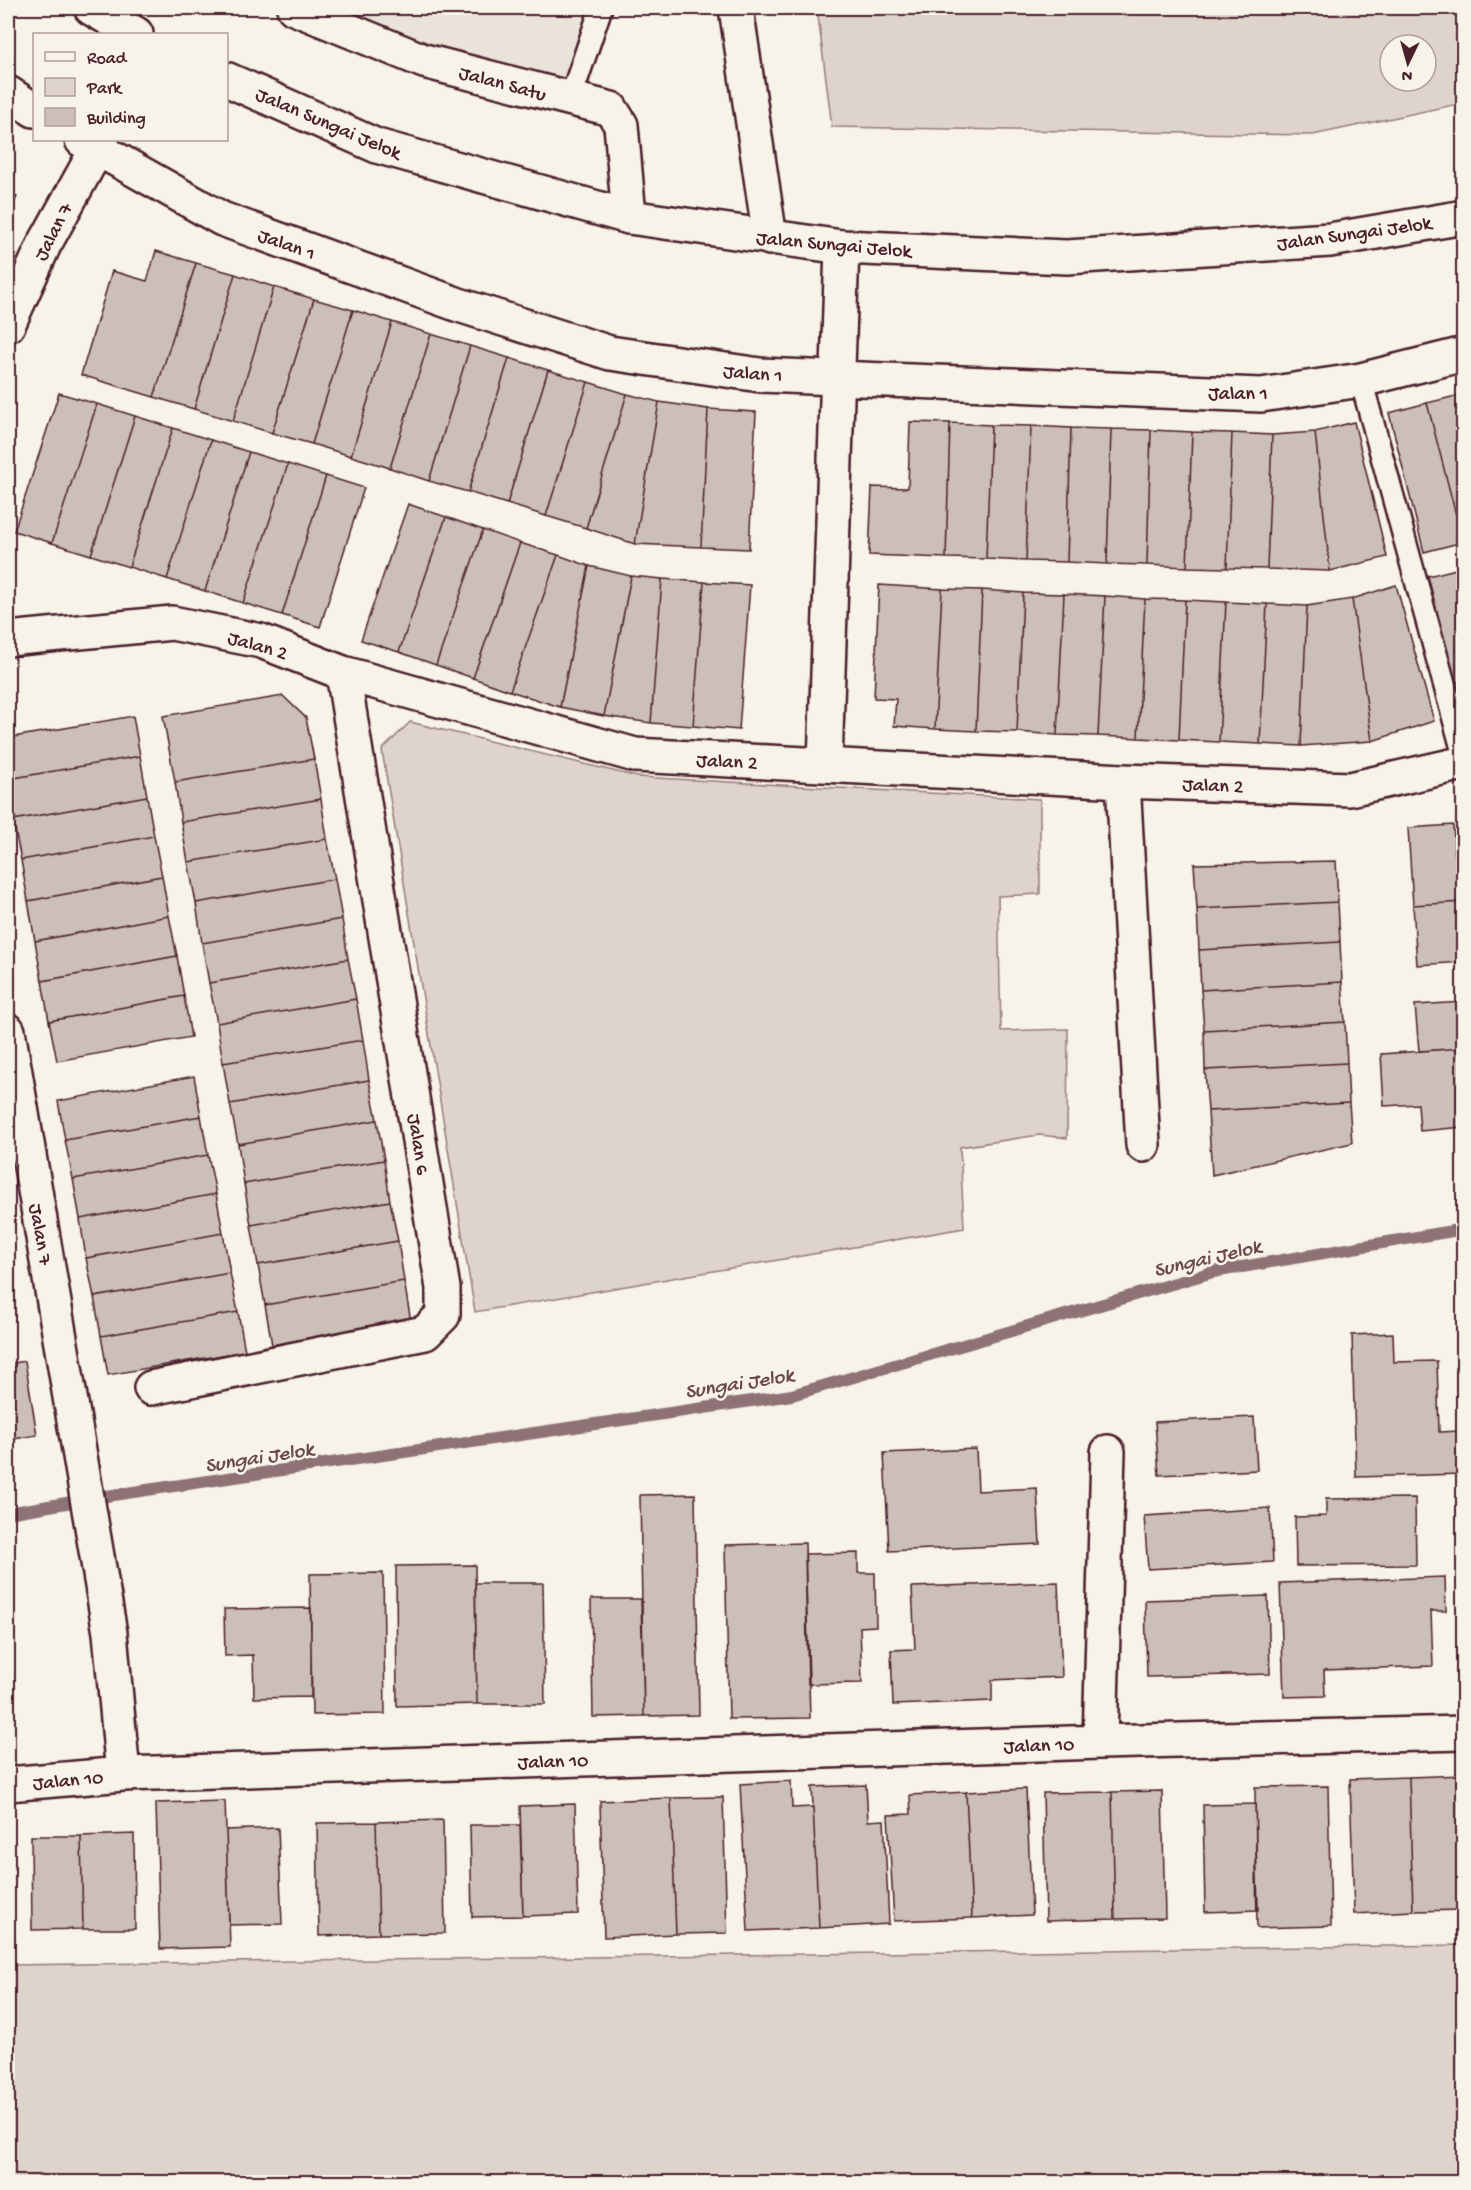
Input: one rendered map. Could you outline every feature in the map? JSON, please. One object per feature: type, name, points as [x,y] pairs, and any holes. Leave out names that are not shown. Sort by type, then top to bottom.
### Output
[{"type":"street","points":[[91,8],[134,33]]},
{"type":"street","name":"Jalan Satu","points":[[294,8],[424,61],[611,110],[621,125],[629,217]]},
{"type":"street","points":[[736,8],[770,238]]},
{"type":"street","name":"Jalan Sungai Jelok","points":[[228,80],[376,146],[629,217],[842,247],[1067,257],[1330,240],[1464,217]]},
{"type":"street","points":[[8,93],[33,109]]},
{"type":"street","name":"Jalan 7","points":[[8,325],[94,142]]},
{"type":"street","name":"Jalan 1","points":[[94,142],[222,219],[459,305],[610,353],[760,375],[1261,395],[1361,380],[1464,354]]},
{"type":"street","points":[[825,765],[842,247]]},
{"type":"street","name":"Jalan 2","points":[[8,639],[172,623],[261,641],[343,674],[635,755],[1123,781],[1350,789],[1464,764]]},
{"type":"street","name":"Jalan 6","points":[[151,1388],[425,1333],[443,1314],[443,1288],[343,674]]},
{"type":"street","points":[[1123,781],[1143,1144]]},
{"type":"street","name":"Jalan 7","points":[[8,1031],[110,1633],[123,1774]]},
{"type":"street","name":"Jalan 10","points":[[1100,1742],[1108,1452]]},
{"type":"street","name":"Jalan 10","points":[[8,1784],[123,1774],[1100,1742],[1464,1733]]},
{"type":"lane","points":[[570,100],[602,8]]},
{"type":"lane","points":[[1361,380],[1464,756]]},
{"type":"shaded area","points":[[337,8],[592,8],[567,83],[424,44]]},
{"type":"green space","points":[[817,8],[1463,8],[1463,103],[1313,135],[832,127]]},
{"type":"green space","points":[[410,722],[638,777],[1040,799],[1040,894],[998,896],[1001,1031],[1068,1029],[1067,1138],[1039,1135],[960,1147],[964,1228],[475,1312],[382,750]]},
{"type":"green space","points":[[1463,1945],[1463,2182],[8,2182],[8,1965]]},
{"type":"building","points":[[8,192],[17,197],[8,213]]},
{"type":"building","points":[[156,251],[196,263],[154,397],[81,375],[112,271],[147,281]]},
{"type":"building","points":[[196,263],[235,274],[194,409],[154,397]]},
{"type":"building","points":[[235,274],[274,287],[233,421],[194,409]]},
{"type":"building","points":[[274,287],[314,299],[272,433],[233,421]]},
{"type":"building","points":[[314,299],[353,310],[312,444],[272,433]]},
{"type":"building","points":[[353,310],[392,322],[351,456],[312,444]]},
{"type":"building","points":[[392,322],[431,334],[390,468],[351,456]]},
{"type":"building","points":[[431,334],[470,346],[429,481],[390,468]]},
{"type":"building","points":[[470,346],[509,358],[468,492],[429,481]]},
{"type":"building","points":[[509,358],[548,370],[507,504],[468,492]]},
{"type":"building","points":[[548,370],[588,382],[546,516],[507,504]]},
{"type":"building","points":[[588,382],[627,394],[586,528],[546,516]]},
{"type":"building","points":[[59,393],[97,404],[52,543],[14,531]]},
{"type":"building","points":[[627,394],[659,402],[635,544],[586,528]]},
{"type":"building","points":[[1464,394],[1464,541],[1463,542],[1427,403]]},
{"type":"building","points":[[659,402],[708,409],[701,547],[635,544]]},
{"type":"building","points":[[1427,403],[1463,542],[1424,552],[1389,413]]},
{"type":"building","points":[[97,404],[135,416],[91,555],[52,543]]},
{"type":"building","points":[[708,409],[756,412],[749,549],[701,547]]},
{"type":"building","points":[[135,416],[173,428],[129,567],[91,555]]},
{"type":"building","points":[[910,422],[950,423],[946,558],[869,555],[872,487],[908,488]]},
{"type":"building","points":[[1354,422],[1387,557],[1330,571],[1315,432]]},
{"type":"building","points":[[950,423],[991,425],[986,559],[946,558]]},
{"type":"building","points":[[991,425],[1031,426],[1026,561],[986,559]]},
{"type":"building","points":[[1031,426],[1071,428],[1067,562],[1026,561]]},
{"type":"building","points":[[173,428],[211,440],[167,579],[129,567]]},
{"type":"building","points":[[1071,428],[1111,429],[1107,564],[1067,562]]},
{"type":"building","points":[[1111,429],[1151,430],[1147,565],[1107,564]]},
{"type":"building","points":[[1151,430],[1192,432],[1187,567],[1147,565]]},
{"type":"building","points":[[1192,432],[1232,433],[1227,568],[1187,567]]},
{"type":"building","points":[[1315,432],[1330,571],[1267,569],[1272,435]]},
{"type":"building","points":[[1232,433],[1272,435],[1267,569],[1227,568]]},
{"type":"building","points":[[211,440],[249,452],[205,591],[167,579]]},
{"type":"building","points":[[249,452],[288,464],[243,603],[205,591]]},
{"type":"building","points":[[288,464],[326,476],[282,615],[243,603]]},
{"type":"building","points":[[326,476],[364,488],[320,627],[282,615]]},
{"type":"building","points":[[408,504],[446,517],[399,652],[361,640]]},
{"type":"building","points":[[446,517],[483,530],[436,665],[399,652]]},
{"type":"building","points":[[483,530],[520,543],[473,678],[436,665]]},
{"type":"building","points":[[520,543],[558,555],[510,691],[473,678]]},
{"type":"building","points":[[558,555],[589,566],[560,707],[510,691]]},
{"type":"building","points":[[589,566],[631,576],[604,716],[560,707]]},
{"type":"building","points":[[1464,567],[1464,681],[1454,683],[1428,576]]},
{"type":"building","points":[[631,576],[662,579],[651,723],[604,716]]},
{"type":"building","points":[[662,579],[704,582],[693,726],[651,723]]},
{"type":"building","points":[[704,582],[750,585],[739,730],[693,726]]},
{"type":"building","points":[[879,585],[942,589],[935,729],[894,726],[896,699],[874,698]]},
{"type":"building","points":[[1396,585],[1434,721],[1372,741],[1352,599]]},
{"type":"building","points":[[942,589],[982,590],[976,731],[935,729]]},
{"type":"building","points":[[982,590],[1023,593],[1017,732],[976,731]]},
{"type":"building","points":[[1023,593],[1064,594],[1057,735],[1017,732]]},
{"type":"building","points":[[1064,594],[1105,596],[1098,736],[1057,735]]},
{"type":"building","points":[[1105,596],[1145,599],[1138,738],[1098,736]]},
{"type":"building","points":[[1145,599],[1185,600],[1179,740],[1138,738]]},
{"type":"building","points":[[1352,599],[1372,741],[1301,746],[1307,606]]},
{"type":"building","points":[[1185,600],[1226,602],[1219,742],[1179,740]]},
{"type":"building","points":[[1226,602],[1267,604],[1260,744],[1219,742]]},
{"type":"building","points":[[1267,604],[1307,606],[1301,746],[1260,744]]},
{"type":"building","points":[[283,696],[306,718],[314,759],[175,782],[163,716]]},
{"type":"building","points":[[133,716],[140,756],[8,779],[8,738]]},
{"type":"building","points":[[140,756],[147,796],[13,820],[8,779]]},
{"type":"building","points":[[314,759],[321,799],[181,822],[175,782]]},
{"type":"building","points":[[147,796],[154,836],[21,860],[13,820]]},
{"type":"building","points":[[321,799],[327,839],[188,862],[181,822]]},
{"type":"building","points":[[1453,825],[1455,854],[1464,854],[1464,902],[1413,905],[1408,828]]},
{"type":"building","points":[[154,836],[162,876],[28,901],[21,860]]},
{"type":"building","points":[[327,839],[335,879],[196,903],[188,862]]},
{"type":"building","points":[[1336,861],[1338,902],[1197,909],[1194,864]]},
{"type":"building","points":[[162,876],[169,916],[35,941],[28,901]]},
{"type":"building","points":[[335,879],[342,919],[202,943],[196,903]]},
{"type":"building","points":[[1338,902],[1340,942],[1199,950],[1197,909]]},
{"type":"building","points":[[1464,902],[1464,962],[1417,965],[1413,905]]},
{"type":"building","points":[[169,916],[177,956],[42,981],[35,941]]},
{"type":"building","points":[[342,919],[348,959],[209,983],[202,943]]},
{"type":"building","points":[[1340,942],[1342,982],[1201,990],[1199,950]]},
{"type":"building","points":[[177,956],[184,996],[49,1021],[42,981]]},
{"type":"building","points":[[348,959],[356,999],[217,1023],[209,983]]},
{"type":"building","points":[[1342,982],[1345,1022],[1204,1030],[1201,990]]},
{"type":"building","points":[[184,996],[191,1037],[57,1061],[49,1021]]},
{"type":"building","points":[[356,999],[363,1040],[223,1063],[217,1023]]},
{"type":"building","points":[[1464,1002],[1464,1048],[1419,1051],[1415,1005]]},
{"type":"building","points":[[1345,1022],[1347,1063],[1205,1070],[1204,1030]]},
{"type":"building","points":[[363,1040],[369,1080],[230,1104],[223,1063]]},
{"type":"building","points":[[1464,1048],[1464,1127],[1420,1131],[1418,1104],[1384,1106],[1381,1054]]},
{"type":"building","points":[[1347,1063],[1349,1103],[1208,1111],[1205,1070]]},
{"type":"building","points":[[194,1076],[201,1116],[65,1140],[58,1101]]},
{"type":"building","points":[[369,1080],[377,1120],[238,1144],[230,1104]]},
{"type":"building","points":[[1349,1103],[1352,1143],[1212,1175],[1208,1111]]},
{"type":"building","points":[[201,1116],[208,1155],[73,1179],[65,1140]]},
{"type":"building","points":[[377,1120],[384,1160],[244,1184],[238,1144]]},
{"type":"building","points":[[208,1155],[216,1194],[80,1219],[73,1179]]},
{"type":"building","points":[[384,1160],[390,1201],[251,1225],[244,1184]]},
{"type":"building","points":[[216,1194],[223,1233],[86,1258],[80,1219]]},
{"type":"building","points":[[390,1201],[398,1241],[258,1265],[251,1225]]},
{"type":"building","points":[[223,1233],[230,1273],[94,1297],[86,1258]]},
{"type":"building","points":[[398,1241],[404,1281],[265,1305],[258,1265]]},
{"type":"building","points":[[230,1273],[238,1312],[101,1336],[94,1297]]},
{"type":"building","points":[[404,1281],[411,1322],[272,1345],[265,1305]]},
{"type":"building","points":[[238,1312],[245,1351],[108,1375],[101,1336]]},
{"type":"building","points":[[1393,1333],[1394,1362],[1437,1361],[1439,1432],[1461,1431],[1462,1474],[1356,1477],[1352,1335]]},
{"type":"building","points":[[25,1361],[37,1435],[8,1440],[8,1364]]},
{"type":"building","points":[[1254,1417],[1257,1470],[1159,1475],[1155,1422]]},
{"type":"building","points":[[976,1449],[978,1491],[1037,1488],[1040,1544],[889,1551],[884,1453]]},
{"type":"building","points":[[695,1494],[699,1715],[644,1716],[640,1495]]},
{"type":"building","points":[[1415,1498],[1416,1565],[1296,1566],[1295,1517],[1326,1516],[1326,1499]]},
{"type":"building","points":[[1270,1508],[1273,1562],[1148,1569],[1144,1516]]},
{"type":"building","points":[[805,1543],[810,1718],[729,1719],[725,1545]]},
{"type":"building","points":[[858,1553],[858,1573],[875,1573],[876,1626],[860,1627],[862,1683],[808,1684],[805,1554]]},
{"type":"building","points":[[475,1565],[477,1704],[397,1706],[396,1566]]},
{"type":"building","points":[[383,1573],[385,1714],[312,1715],[310,1574]]},
{"type":"building","points":[[1445,1577],[1446,1611],[1431,1611],[1433,1666],[1324,1670],[1325,1696],[1284,1697],[1280,1583]]},
{"type":"building","points":[[1058,1582],[1062,1677],[992,1680],[992,1701],[893,1705],[891,1650],[915,1649],[912,1587]]},
{"type":"building","points":[[475,1583],[543,1583],[545,1704],[477,1704]]},
{"type":"building","points":[[1268,1596],[1270,1674],[1147,1677],[1145,1600]]},
{"type":"building","points":[[591,1599],[641,1599],[644,1716],[593,1717]]},
{"type":"building","points":[[311,1608],[311,1697],[254,1698],[253,1655],[225,1656],[224,1609]]},
{"type":"building","points":[[1464,1775],[1464,1910],[1413,1911],[1409,1777]]},
{"type":"building","points":[[1409,1777],[1413,1911],[1354,1914],[1350,1779]]},
{"type":"building","points":[[791,1781],[792,1808],[813,1807],[819,1928],[748,1931],[740,1784]]},
{"type":"building","points":[[866,1785],[868,1821],[884,1820],[889,1924],[819,1928],[812,1787]]},
{"type":"building","points":[[1328,1786],[1331,1926],[1257,1928],[1255,1787]]},
{"type":"building","points":[[1026,1789],[1032,1915],[972,1918],[966,1792]]},
{"type":"building","points":[[1162,1791],[1165,1918],[1115,1919],[1112,1792]]},
{"type":"building","points":[[966,1792],[972,1918],[894,1921],[888,1815],[911,1814],[910,1795]]},
{"type":"building","points":[[1112,1792],[1115,1919],[1046,1921],[1043,1793]]},
{"type":"building","points":[[723,1797],[727,1933],[676,1934],[671,1798]]},
{"type":"building","points":[[671,1798],[676,1934],[604,1937],[600,1801]]},
{"type":"building","points":[[225,1801],[230,1947],[160,1949],[156,1803]]},
{"type":"building","points":[[575,1804],[578,1914],[523,1916],[520,1806]]},
{"type":"building","points":[[1255,1804],[1258,1910],[1205,1912],[1203,1805]]},
{"type":"building","points":[[443,1820],[445,1933],[379,1934],[376,1822]]},
{"type":"building","points":[[376,1822],[379,1934],[319,1936],[317,1823]]},
{"type":"building","points":[[470,1825],[520,1825],[523,1916],[472,1917]]},
{"type":"building","points":[[278,1828],[282,1924],[229,1925],[226,1830]]},
{"type":"building","points":[[134,1834],[135,1929],[83,1929],[81,1836]]},
{"type":"building","points":[[31,1836],[81,1836],[83,1929],[32,1930]]},
{"type":"waterway","name":"Sungai Jelok","points":[[8,1513],[113,1495],[792,1395],[1213,1272],[1464,1229]]}]
